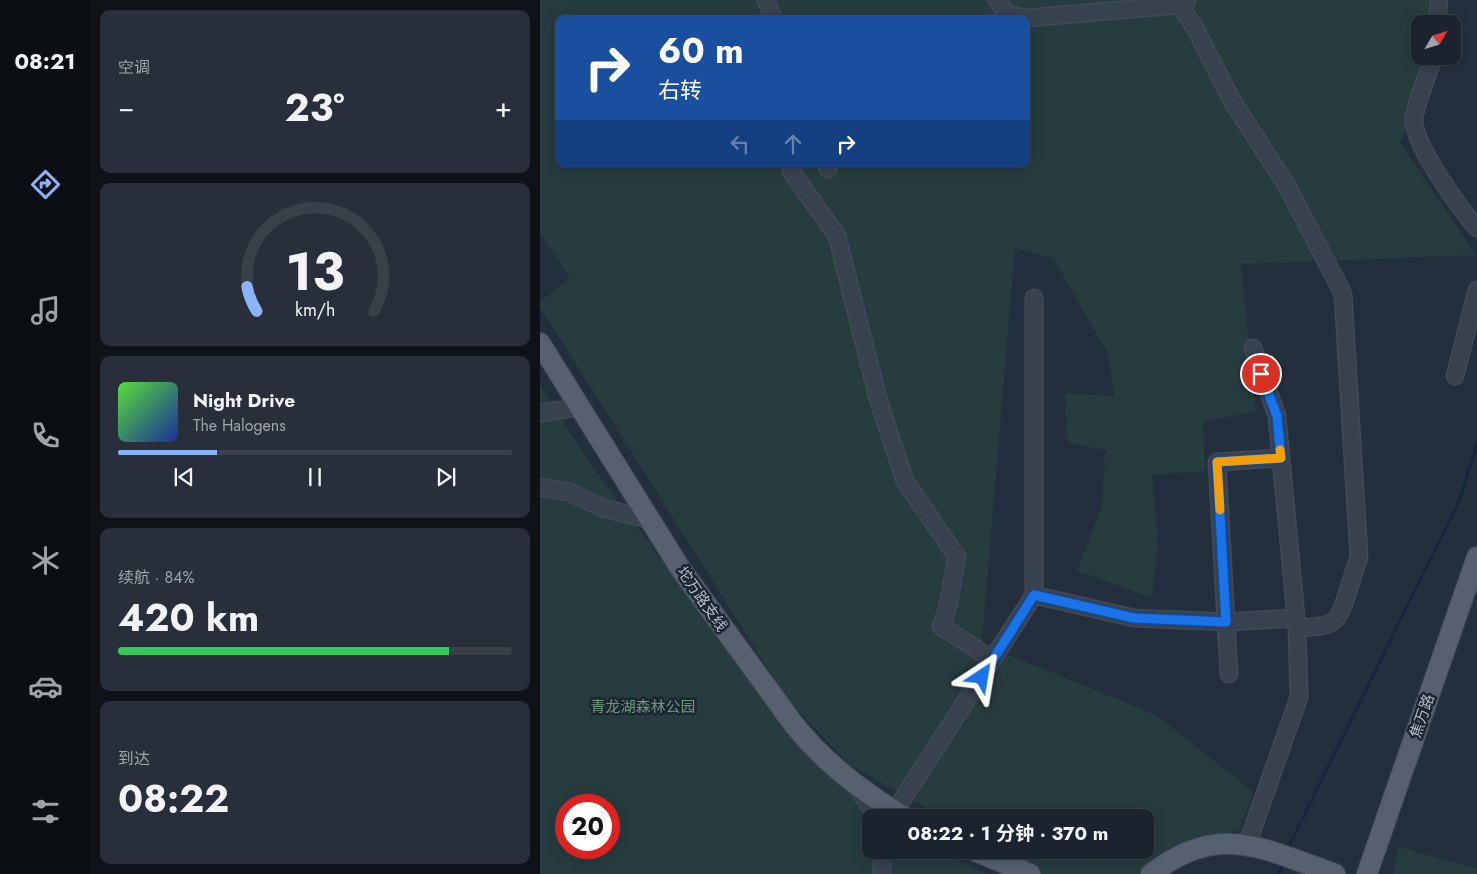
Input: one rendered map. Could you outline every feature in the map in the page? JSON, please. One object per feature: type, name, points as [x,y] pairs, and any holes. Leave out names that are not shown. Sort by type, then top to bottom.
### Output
[{"type":"main road","name":"坨万路支线","points":[[540,344],[647,518],[716,619],[792,722],[815,750],[885,809]]},
{"type":"main road","name":"焦万路","points":[[1367,874],[1477,557]]},
{"type":"main road","points":[[1151,874],[1186,851],[1212,843],[1255,847],[1322,870]]},
{"type":"main road","points":[[994,859],[1030,874]]},
{"type":"street","points":[[766,0],[772,15]]},
{"type":"street","points":[[997,0],[1007,14],[1012,15]]},
{"type":"street","points":[[1438,15],[1439,0]]},
{"type":"street","points":[[1030,18],[1184,3],[1232,101],[1286,184],[1343,294],[1359,558],[1346,597],[1335,620],[1323,625],[1134,618],[1034,595]]},
{"type":"street","points":[[1431,65],[1414,119],[1420,142],[1445,186],[1477,228]]},
{"type":"street","points":[[791,167],[836,236],[878,399],[905,481],[957,557],[947,610],[941,626],[993,660]]},
{"type":"street","points":[[1455,376],[1477,290]]},
{"type":"street","points":[[897,809],[1034,595],[1034,298]]},
{"type":"street","points":[[1253,348],[1277,416],[1296,623],[1299,697],[1255,847]]},
{"type":"street","points":[[540,413],[579,407]]},
{"type":"street","points":[[1229,674],[1217,462],[1281,458]]},
{"type":"street","points":[[540,487],[569,492],[603,508],[647,518]]},
{"type":"street","points":[[882,859],[882,874]]},
{"type":"green space","points":[[540,0],[1437,0],[1436,15],[1411,15],[1411,65],[1430,65],[1429,84],[1400,143],[1476,255],[1241,264],[1256,412],[1203,421],[1205,471],[1152,475],[1158,541],[1152,598],[1077,571],[1102,506],[1105,450],[1067,442],[1065,393],[1114,396],[1108,354],[1053,258],[1015,248],[982,644],[1156,715],[1253,792],[1239,831],[1198,840],[1173,849],[1150,864],[1139,874],[1036,874],[1016,859],[1154,859],[1154,809],[929,809],[850,765],[787,699],[540,307],[540,302],[570,278],[540,234]]},
{"type":"green space","name":"青龙湖森林公园","points":[[540,385],[589,462],[809,759],[868,809],[862,809],[862,859],[954,859],[988,874],[540,874]]},
{"type":"green space","points":[[1399,847],[1477,869],[1477,874],[1393,874]]},
{"type":"waterway","points":[[1288,848],[1460,499],[1477,444]]},
{"type":"waterway","points":[[1279,874],[1284,861]]},
{"type":"slow traffic","points":[[1220,510],[1217,462],[1281,458],[1280,450]]},
{"type":"route","points":[[982,677],[1034,595],[1134,618],[1226,622],[1217,462],[1281,458],[1277,416],[1261,374]]}]
